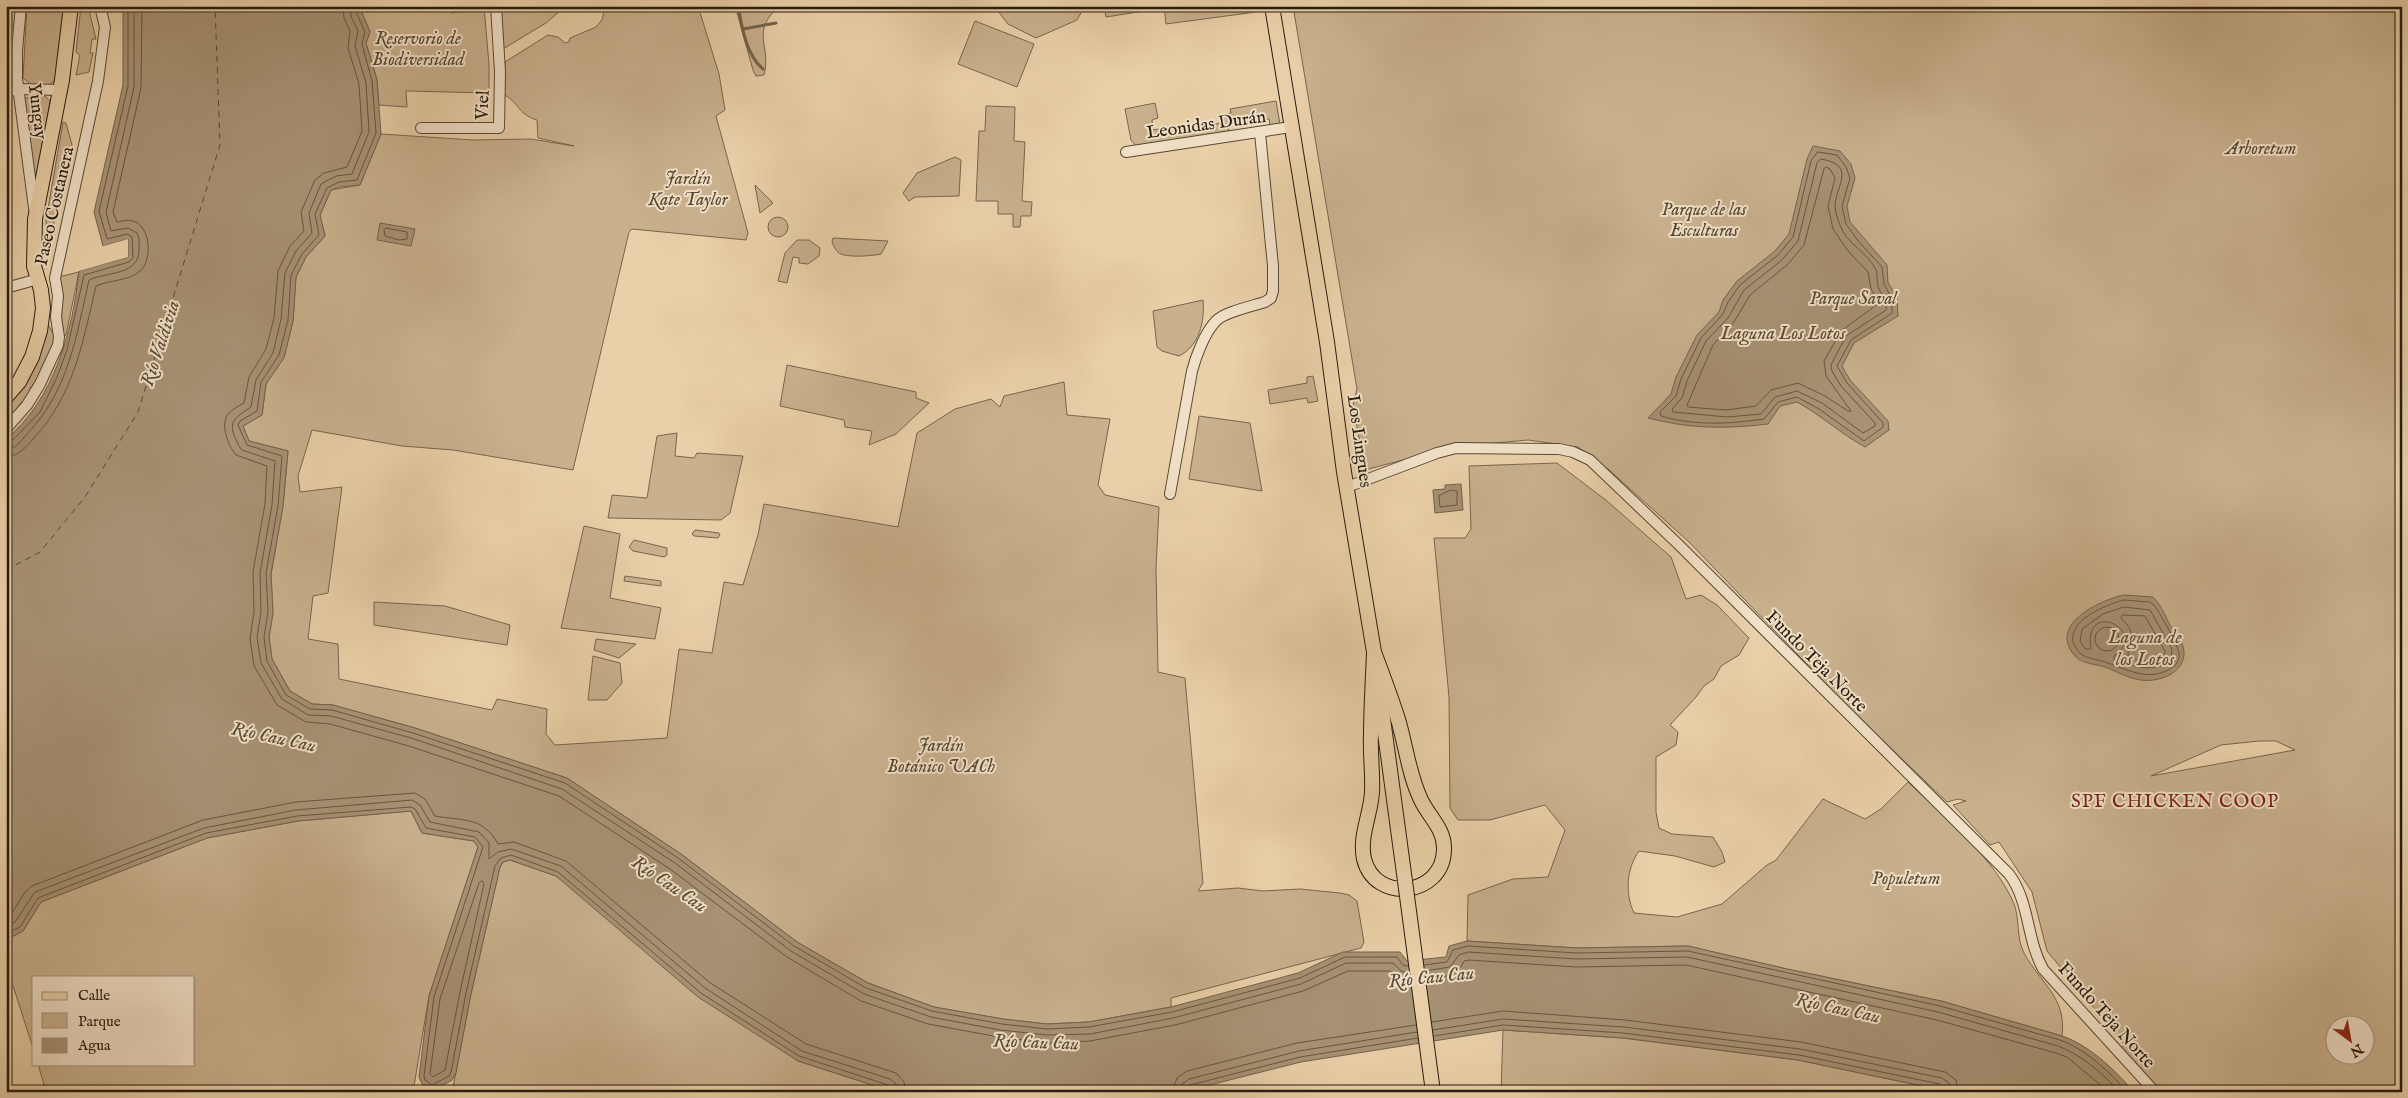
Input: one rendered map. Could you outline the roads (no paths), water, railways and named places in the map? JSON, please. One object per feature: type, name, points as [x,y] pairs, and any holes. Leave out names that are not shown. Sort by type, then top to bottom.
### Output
[{"type":"main road","points":[[6,397],[19,382],[32,358],[40,331],[43,308],[34,266],[35,219],[60,90],[71,6]]},
{"type":"main road","name":"Los Lingues","points":[[1272,6],[1328,342],[1347,487],[1374,652],[1433,1092]]},
{"type":"main road","points":[[1374,652],[1397,717],[1410,774],[1422,802],[1439,827],[1444,843],[1441,864],[1434,876],[1422,885],[1409,889],[1395,889],[1377,880],[1368,869],[1363,856],[1363,840],[1370,814],[1372,790],[1371,736],[1374,652]]},
{"type":"street","name":"Yungay","points":[[21,6],[17,50],[19,89],[35,219]]},
{"type":"street","name":"Paseo Costanera","points":[[6,429],[27,405],[40,384],[59,340],[56,317],[58,296],[55,278],[98,81],[104,27],[100,6]]},
{"type":"street","name":"Viel","points":[[421,128],[499,128],[500,72],[496,6]]},
{"type":"street","points":[[6,92],[19,89],[60,90]]},
{"type":"street","name":"Leonidas Durán","points":[[1126,152],[1291,127]]},
{"type":"street","points":[[1170,494],[1194,360],[1217,320],[1265,302],[1271,298],[1273,291],[1273,266],[1260,133]]},
{"type":"street","points":[[6,288],[38,279]]},
{"type":"street","name":"Fundo Teja Norte","points":[[1347,487],[1429,456],[1456,448],[1559,449],[1573,452],[1590,460],[1678,544],[2009,874],[2021,895],[2034,948],[2043,968],[2155,1092]]},
{"type":"water","points":[[123,6],[362,6],[362,13],[370,32],[366,43],[377,80],[381,134],[360,185],[331,190],[320,215],[325,236],[306,257],[296,277],[293,321],[284,358],[266,384],[262,415],[243,426],[249,441],[288,451],[283,506],[271,574],[273,613],[269,637],[272,659],[290,691],[312,704],[333,705],[415,728],[567,778],[681,854],[797,942],[868,983],[934,1007],[1003,1019],[1047,1024],[1089,1022],[1171,1007],[1298,973],[1343,952],[1400,952],[1407,961],[1446,957],[1449,946],[1467,941],[1577,948],[1688,946],[1941,1001],[2062,1036],[2082,1045],[2101,1059],[2134,1092],[1951,1092],[1798,1060],[1623,1038],[1503,1030],[1301,1062],[1182,1092],[894,1092],[798,1061],[698,997],[556,876],[510,860],[503,862],[500,867],[471,994],[456,1073],[452,1080],[433,1091],[422,1084],[419,1077],[429,996],[478,847],[474,841],[422,833],[411,811],[298,821],[207,838],[41,902],[23,931],[6,940],[6,439],[23,423],[37,405],[49,384],[66,340],[72,317],[79,271],[128,257],[128,239],[103,246],[94,212],[123,85]]},
{"type":"water","name":"Laguna Los Lotos","points":[[1813,146],[1840,151],[1851,164],[1855,178],[1847,206],[1850,222],[1887,265],[1888,283],[1897,297],[1898,316],[1854,343],[1842,366],[1850,380],[1888,421],[1889,430],[1865,447],[1797,402],[1780,406],[1768,424],[1708,427],[1664,422],[1648,418],[1671,394],[1676,377],[1697,335],[1719,312],[1723,300],[1737,281],[1775,251],[1789,234],[1807,159]]},
{"type":"water","points":[[380,223],[415,229],[411,246],[377,240]]},
{"type":"water","points":[[1461,484],[1463,510],[1435,513],[1433,490],[1445,489],[1445,485]]},
{"type":"water","name":"Laguna de los Lotos","points":[[2123,595],[2153,597],[2179,638],[2184,654],[2182,662],[2178,668],[2165,677],[2141,680],[2123,675],[2105,667],[2082,661],[2076,657],[2068,645],[2067,635],[2071,625],[2079,616],[2101,603]]},
{"type":"waterway","points":[[738,6],[743,31],[752,56],[763,69]]},
{"type":"waterway","points":[[743,29],[776,23]]},
{"type":"district","name":"SPF CHICKEN COOP","points":[[2175,800]]},
{"type":"park label","name":"Reservorio de Biodiversidad","points":[[418,48]]},
{"type":"park label","name":"Arboretum","points":[[2261,148]]},
{"type":"park label","name":"Jardín Kate Taylor","points":[[688,188]]},
{"type":"park label","name":"Parque de las Esculturas","points":[[1704,219]]},
{"type":"park label","name":"Parque Saval","points":[[1853,298]]},
{"type":"park label","name":"Jardín Botánico UACh","points":[[941,755]]},
{"type":"park label","name":"Populetum","points":[[1906,878]]},
{"type":"water label","name":"Río Valdivia","points":[[159,343]]},
{"type":"water label","name":"Río Cau Cau","points":[[274,736]]},
{"type":"water label","name":"Río Cau Cau","points":[[670,883]]},
{"type":"water label","name":"Río Cau Cau","points":[[1431,976]]},
{"type":"water label","name":"Río Cau Cau","points":[[1838,1007]]},
{"type":"water label","name":"Río Cau Cau","points":[[1036,1041]]}]
